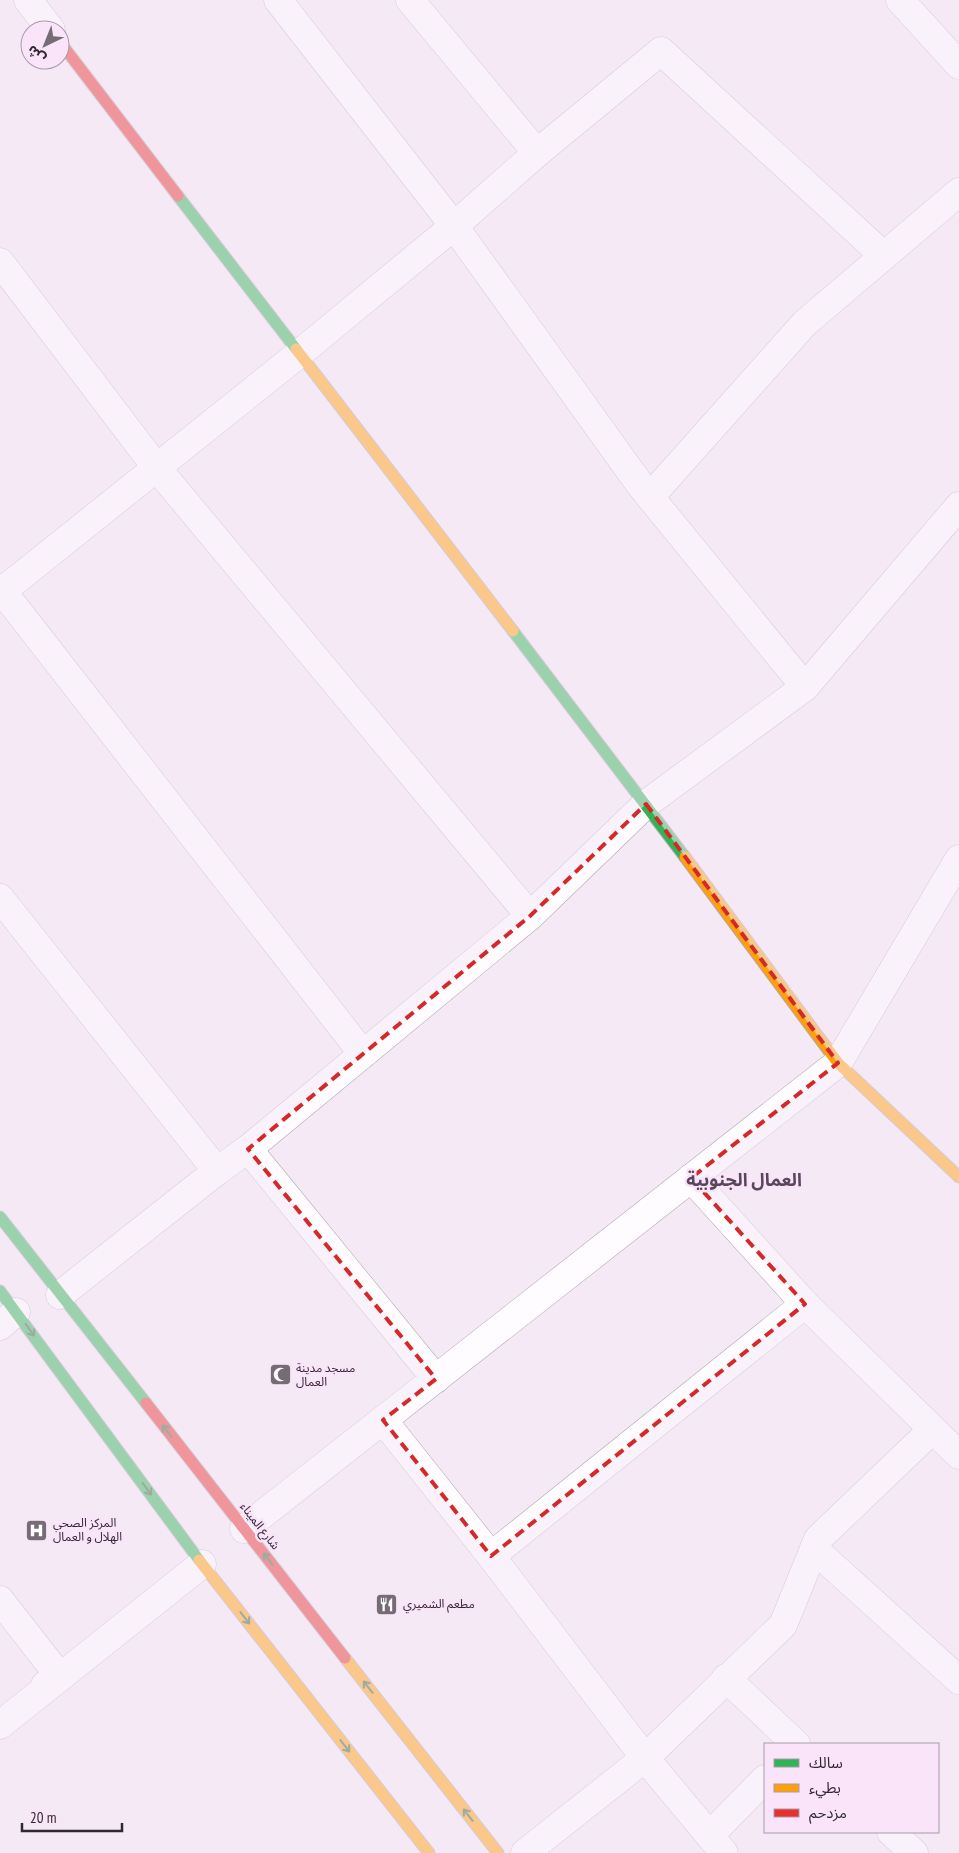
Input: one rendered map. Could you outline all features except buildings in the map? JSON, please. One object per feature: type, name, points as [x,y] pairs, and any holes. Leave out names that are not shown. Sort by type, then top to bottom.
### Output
[{"type":"main road","points":[[70,55],[646,804],[838,1063],[959,1177]]},
{"type":"main road","name":"شارع الميناء","points":[[0,1217],[498,1853]]},
{"type":"main road","points":[[5,1309],[429,1853]]},
{"type":"street","points":[[28,0],[43,20]]},
{"type":"street","points":[[278,0],[454,226],[650,497],[804,687]]},
{"type":"street","points":[[410,0],[537,153]]},
{"type":"street","points":[[900,0],[959,65]]},
{"type":"street","points":[[363,1054],[1,591],[300,353],[661,51],[884,256]]},
{"type":"street","points":[[650,497],[805,323],[959,192]]},
{"type":"street","points":[[0,262],[156,467],[530,916]]},
{"type":"street","points":[[60,1295],[217,1170],[248,1149],[530,916],[646,804],[804,687],[959,506]]},
{"type":"street","points":[[244,1529],[838,1063],[959,859]]},
{"type":"street","points":[[0,898],[217,1170]]},
{"type":"street","points":[[248,1149],[436,1379]]},
{"type":"street","points":[[691,1178],[805,1304],[959,1455]]},
{"type":"street","points":[[491,1556],[805,1304]]},
{"type":"street","points":[[383,1420],[491,1556],[645,1758],[717,1844],[764,1780]]},
{"type":"street","points":[[525,1853],[645,1758],[783,1625],[818,1540],[932,1430]]},
{"type":"street","points":[[814,1549],[959,1680]]},
{"type":"street","points":[[0,1725],[202,1564]]},
{"type":"street","points":[[0,1600],[60,1677]]},
{"type":"street","points":[[0,1710],[60,1677]]},
{"type":"street","points":[[726,1678],[795,1743]]},
{"type":"street","points":[[892,1833],[914,1853]]},
{"type":"highlighted area","points":[[646,804],[838,1063],[691,1178],[805,1304],[491,1556],[383,1420],[436,1379],[248,1149],[530,916]]},
{"type":"traffic: fast","points":[[178,196],[296,349]]},
{"type":"traffic: fast","points":[[513,631],[685,857]]},
{"type":"traffic: fast","points":[[0,1217],[146,1403]]},
{"type":"traffic: fast","points":[[0,1291],[199,1560]]},
{"type":"traffic: slow","points":[[296,349],[513,631]]},
{"type":"traffic: slow","points":[[685,857],[838,1063],[959,1177]]},
{"type":"traffic: slow","points":[[199,1560],[429,1853]]},
{"type":"traffic: slow","points":[[345,1658],[498,1853]]},
{"type":"traffic: jam","points":[[70,55],[178,196]]},
{"type":"traffic: jam","points":[[146,1403],[345,1658]]},
{"type":"place","name":"مسجد مدينة العمال","points":[[280,1375]]},
{"type":"place","name":"المركز الصحي الهلال و العمال","points":[[37,1530]]},
{"type":"place","name":"مطعم الشميري","points":[[387,1604]]},
{"type":"district","name":"العمال الجنوبية","points":[[744,1180]]}]
